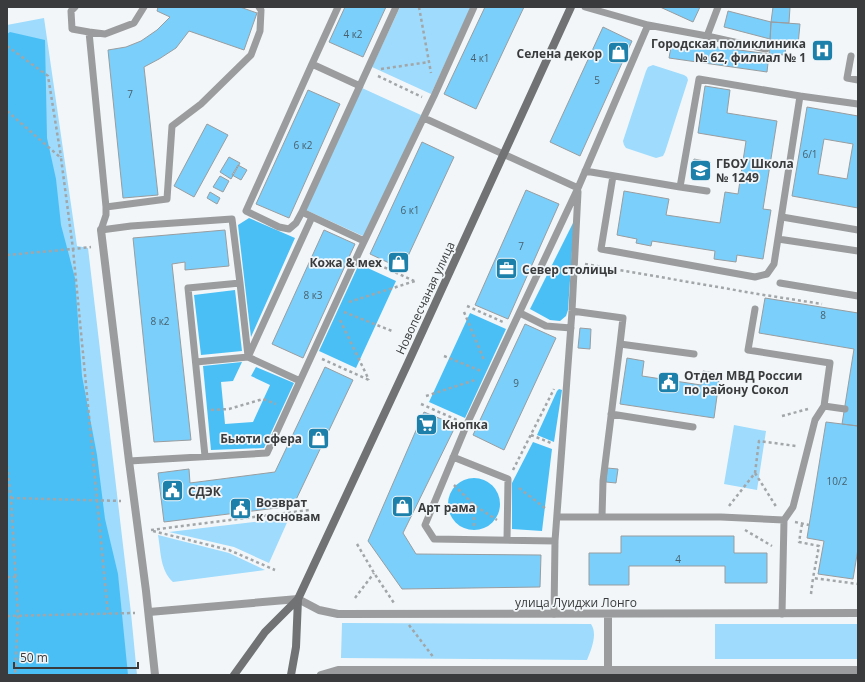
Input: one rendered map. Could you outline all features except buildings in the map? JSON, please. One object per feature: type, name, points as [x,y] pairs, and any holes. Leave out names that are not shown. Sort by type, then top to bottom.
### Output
[{"type":"main road","name":"Новопесчаная улица","points":[[234,675],[265,632],[298,599],[571,7]]},
{"type":"main road","name":"Новопесчаная улица","points":[[291,675],[296,647],[298,599]]},
{"type":"street","points":[[101,230],[149,612],[155,675]]},
{"type":"street","points":[[149,612],[298,599]]},
{"type":"street","name":"улица Луиджи Лонго","points":[[298,599],[319,610],[338,614],[858,613]]},
{"type":"street","points":[[604,672],[608,614]]},
{"type":"street","points":[[321,675],[338,670],[558,673],[718,673],[858,670]]},
{"type":"lane","points":[[75,7],[70,12],[72,29],[105,34],[134,23],[144,7]]},
{"type":"lane","points":[[106,207],[167,199],[172,126],[201,104],[252,55],[260,31],[260,7]]},
{"type":"lane","points":[[338,7],[246,211],[279,227],[289,229],[296,223],[302,212],[396,7]]},
{"type":"lane","points":[[129,461],[267,453],[333,307],[424,118],[474,7]]},
{"type":"lane","points":[[585,7],[648,25],[766,48]]},
{"type":"lane","points":[[707,36],[718,7]]},
{"type":"lane","points":[[555,541],[434,539],[425,525],[467,424],[514,327],[578,188],[648,25]]},
{"type":"lane","points":[[89,32],[106,207],[106,215],[101,230],[131,226],[232,219],[248,357]]},
{"type":"lane","points":[[851,56],[847,78],[858,80]]},
{"type":"lane","points":[[312,64],[360,86]]},
{"type":"lane","points":[[680,187],[699,79],[858,104]]},
{"type":"lane","points":[[613,176],[601,249],[755,277],[767,274],[774,264],[800,96]]},
{"type":"lane","points":[[424,118],[578,188]]},
{"type":"lane","points":[[585,171],[707,191]]},
{"type":"lane","points":[[554,614],[555,541],[571,328],[578,188]]},
{"type":"lane","points":[[302,212],[364,241]]},
{"type":"lane","points":[[248,357],[312,216]]},
{"type":"lane","points":[[782,217],[858,230]]},
{"type":"lane","points":[[778,239],[858,251]]},
{"type":"lane","points":[[206,456],[188,288],[240,283]]},
{"type":"lane","points":[[780,283],[858,296]]},
{"type":"lane","points":[[755,309],[748,350],[830,363],[824,406],[815,420],[793,507],[784,520],[782,614]]},
{"type":"lane","points":[[572,311],[623,318],[603,481],[602,517]]},
{"type":"lane","points":[[520,313],[546,326],[571,328]]},
{"type":"lane","points":[[620,344],[694,354]]},
{"type":"lane","points":[[196,362],[248,357],[300,381]]},
{"type":"lane","points":[[824,406],[845,409]]},
{"type":"lane","points":[[611,414],[693,427]]},
{"type":"lane","points":[[453,457],[508,479],[507,540]]},
{"type":"lane","points":[[557,517],[721,517],[784,520]]},
{"type":"path","points":[[367,70],[433,98],[429,62],[419,7]]},
{"type":"path","points":[[7,46],[48,76],[73,249],[108,614]]},
{"type":"path","points":[[367,70],[429,62]]},
{"type":"path","points":[[7,110],[61,158]]},
{"type":"path","points":[[7,255],[94,247],[101,230]]},
{"type":"path","points":[[333,307],[415,281],[358,255]]},
{"type":"path","points":[[575,262],[822,304]]},
{"type":"path","points":[[467,306],[514,327]]},
{"type":"path","points":[[333,307],[392,330]]},
{"type":"path","points":[[312,354],[370,380],[333,307]]},
{"type":"path","points":[[464,312],[490,375]]},
{"type":"path","points":[[444,356],[490,375]]},
{"type":"path","points":[[426,396],[490,375]]},
{"type":"path","points":[[555,386],[508,479],[557,517]]},
{"type":"path","points":[[201,410],[229,409],[263,399],[288,408]]},
{"type":"path","points":[[421,404],[467,424]]},
{"type":"path","points":[[782,416],[824,406]]},
{"type":"path","points":[[531,435],[562,448]]},
{"type":"path","points":[[721,517],[755,473],[759,442],[809,448]]},
{"type":"path","points":[[7,466],[8,485],[11,498],[18,616],[15,675]]},
{"type":"path","points":[[755,473],[784,520]]},
{"type":"path","points":[[445,477],[474,505],[507,527]]},
{"type":"path","points":[[11,498],[122,501]]},
{"type":"path","points":[[474,505],[474,540]]},
{"type":"path","points":[[276,570],[230,550],[151,530],[309,510]]},
{"type":"path","points":[[802,524],[799,542],[819,546],[811,594]]},
{"type":"path","points":[[742,529],[783,552]]},
{"type":"path","points":[[358,544],[374,573],[401,615],[442,672]]},
{"type":"path","points":[[354,598],[374,573]]},
{"type":"path","points":[[7,577],[16,577]]},
{"type":"path","points":[[813,578],[858,584]]},
{"type":"path","points":[[7,616],[135,612]]},
{"type":"shaded area","points":[[400,7],[471,7],[431,94],[372,67]]},
{"type":"shaded area","points":[[44,18],[77,246],[88,248],[137,675],[7,675],[7,25]]},
{"type":"shaded area","points":[[10,32],[45,40],[47,138],[56,179],[61,225],[75,278],[82,376],[97,455],[105,519],[118,574],[128,675],[7,675],[7,34]]},
{"type":"shaded area","points":[[653,65],[684,75],[688,80],[665,152],[663,156],[656,158],[626,148],[623,141],[646,71],[648,67]]},
{"type":"shaded area","points":[[362,88],[421,115],[365,237],[306,210]]},
{"type":"shaded area","points":[[249,218],[295,238],[251,337],[238,225]]},
{"type":"shaded area","points":[[574,221],[568,310],[566,316],[560,321],[550,320],[530,309]]},
{"type":"shaded area","points":[[359,264],[396,281],[356,368],[319,351]]},
{"type":"shaded area","points":[[235,290],[242,351],[201,355],[194,295]]},
{"type":"shaded area","points":[[470,313],[506,329],[465,418],[429,402]]},
{"type":"shaded area","points":[[242,362],[233,381],[221,382],[225,424],[253,422],[270,385],[251,376],[256,367],[294,383],[264,448],[211,450],[203,366]]},
{"type":"shaded area","points":[[559,389],[562,390],[554,442],[537,435]]},
{"type":"shaded area","points":[[734,425],[766,431],[757,490],[724,484]]},
{"type":"shaded area","points":[[533,442],[552,449],[542,531],[512,529],[512,483]]},
{"type":"shaded area","points":[[469,478],[479,478],[488,482],[496,490],[500,499],[500,509],[496,518],[488,526],[479,530],[469,530],[460,526],[452,518],[448,509],[448,499],[452,490],[460,482]]},
{"type":"shaded area","points":[[289,518],[269,563],[234,547],[169,532]]},
{"type":"shaded area","points":[[158,535],[229,553],[265,570],[173,582],[163,566]]},
{"type":"shaded area","points":[[342,623],[591,624],[594,637],[587,660],[341,658]]},
{"type":"shaded area","points":[[715,624],[858,624],[858,659],[715,659]]},
{"type":"place","name":"Городская поликлиника № 62, филиал № 1","points":[[822,50]]},
{"type":"place","name":"Селена декор","points":[[618,53]]},
{"type":"place","name":"ГБОУ Школа № 1249","points":[[701,170]]},
{"type":"place","name":"Кожа & мех","points":[[398,262]]},
{"type":"place","name":"Север столицы","points":[[506,269]]},
{"type":"place","name":"Отдел МВД России по району Сокол","points":[[668,382]]},
{"type":"place","name":"Кнопка","points":[[426,424]]},
{"type":"place","name":"Бьюти сфера","points":[[318,438]]},
{"type":"place","name":"СДЭК","points":[[173,491]]},
{"type":"place","name":"Арт рама","points":[[403,507]]},
{"type":"place","name":"Возврат к основам","points":[[240,509]]}]
